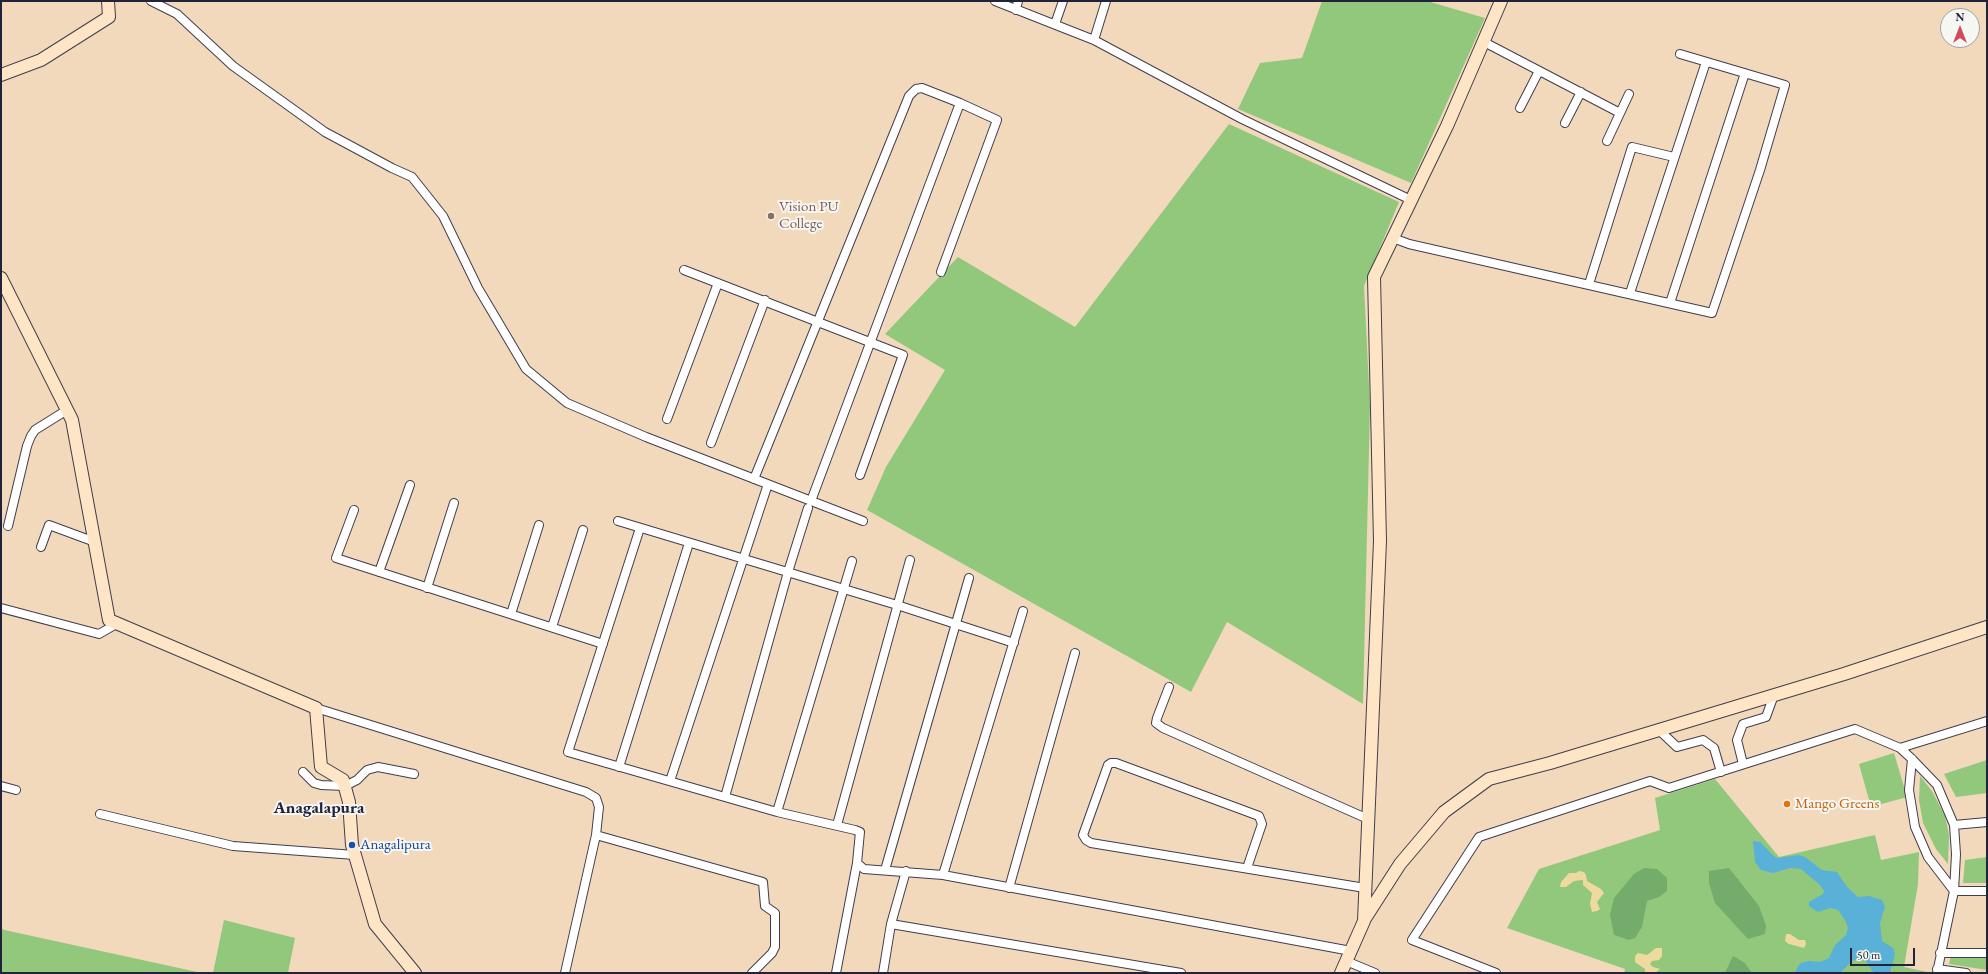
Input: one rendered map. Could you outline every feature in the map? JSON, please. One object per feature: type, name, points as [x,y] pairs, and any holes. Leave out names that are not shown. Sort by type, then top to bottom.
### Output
[{"type":"street","points":[[1,74],[41,60],[109,17],[108,1]]},
{"type":"street","points":[[151,1],[177,14],[233,66],[325,132],[412,177],[443,216],[478,288],[526,368],[567,403],[768,484],[809,505],[863,521]]},
{"type":"street","points":[[996,1],[1094,40],[1242,120],[1411,200]]},
{"type":"street","points":[[1016,10],[1018,1]]},
{"type":"street","points":[[1055,24],[1062,1]]},
{"type":"street","points":[[1094,40],[1106,1]]},
{"type":"street","points":[[1364,921],[1380,541],[1374,277],[1447,126],[1501,1]]},
{"type":"street","points":[[1484,42],[1620,113]]},
{"type":"street","points":[[1393,238],[1409,244],[1630,293],[1712,313],[1760,170],[1786,85],[1680,54]]},
{"type":"street","points":[[1630,293],[1706,62]]},
{"type":"street","points":[[1520,108],[1539,71]]},
{"type":"street","points":[[1670,303],[1745,74]]},
{"type":"street","points":[[754,479],[909,96],[916,89],[922,88],[997,120],[941,272]]},
{"type":"street","points":[[1565,123],[1581,92]]},
{"type":"street","points":[[1607,141],[1629,94]]},
{"type":"street","points":[[725,797],[788,572],[809,505],[960,103]]},
{"type":"street","points":[[1589,284],[1632,147],[1674,157]]},
{"type":"street","points":[[684,270],[765,300],[818,323],[903,355],[860,475]]},
{"type":"street","points":[[2,281],[72,420],[109,620],[316,708],[586,792],[596,798],[599,807],[596,835],[565,973]]},
{"type":"street","points":[[666,419],[718,283]]},
{"type":"street","points":[[711,443],[765,300]]},
{"type":"street","points":[[8,526],[27,446],[31,436],[35,430],[67,410]]},
{"type":"street","points":[[670,781],[768,484]]},
{"type":"street","points":[[379,572],[410,485]]},
{"type":"street","points":[[427,588],[454,503]]},
{"type":"street","points":[[354,510],[336,558],[603,644]]},
{"type":"street","points":[[618,521],[897,605],[1014,643]]},
{"type":"street","points":[[42,547],[49,525],[95,542]]},
{"type":"street","points":[[511,614],[539,525]]},
{"type":"street","points":[[640,528],[568,752],[777,812],[838,825],[860,832],[857,863],[836,973]]},
{"type":"street","points":[[552,628],[583,530]]},
{"type":"street","points":[[619,767],[689,543]]},
{"type":"street","points":[[838,825],[910,560]]},
{"type":"street","points":[[777,812],[852,561]]},
{"type":"street","points":[[885,870],[969,578]]},
{"type":"street","points":[[1,608],[99,634],[118,623]]},
{"type":"street","points":[[943,875],[1023,611]]},
{"type":"street","points":[[1340,973],[1364,921],[1400,864],[1444,812],[1489,779],[1774,695],[1987,627]]},
{"type":"street","points":[[1008,888],[1075,653]]},
{"type":"street","points":[[1169,688],[1156,723],[1163,728],[1368,819]]},
{"type":"street","points":[[1743,764],[1737,740],[1743,724],[1766,717],[1774,695]]},
{"type":"street","points":[[316,708],[321,767],[343,780],[349,802],[352,845],[375,924],[415,973]]},
{"type":"street","points":[[1900,748],[1987,721]]},
{"type":"street","points":[[1496,973],[1412,940],[1479,837],[1650,781],[1668,788],[1855,729],[1900,748],[1912,758],[1937,785],[1954,825],[1956,854],[1954,891],[1937,971],[1966,973]]},
{"type":"street","points":[[1659,730],[1677,747],[1703,740],[1714,748],[1721,772]]},
{"type":"street","points":[[1912,758],[1909,790],[1915,827],[1928,857],[1954,891]]},
{"type":"street","points":[[1247,868],[1262,824],[1259,816],[1116,763],[1111,763],[1108,765],[1083,835],[1086,840],[1091,843],[1365,888]]},
{"type":"street","points":[[302,772],[314,783],[321,785],[345,786],[357,780],[367,770],[378,767],[414,774]]},
{"type":"street","points":[[1,786],[16,790]]},
{"type":"street","points":[[100,814],[233,846],[355,855]]},
{"type":"street","points":[[1954,825],[1987,822]]},
{"type":"street","points":[[596,835],[763,882],[765,906],[775,913],[775,947],[772,953],[752,973]]},
{"type":"street","points":[[857,863],[864,869],[943,875],[1349,956],[1375,973]]},
{"type":"street","points":[[883,973],[891,924],[906,872]]},
{"type":"street","points":[[1954,891],[1987,891]]},
{"type":"street","points":[[891,924],[1181,973]]},
{"type":"street","points":[[1940,953],[1987,954]]},
{"type":"green space","points":[[1322,1],[1427,1],[1485,18],[1411,183],[1238,109],[1260,63],[1302,58]]},
{"type":"green space","points":[[1229,124],[1399,202],[1364,286],[1370,406],[1363,704],[1227,622],[1191,692],[867,510],[886,467],[945,370],[885,334],[958,257],[1075,327]]},
{"type":"green space","points":[[1894,753],[1907,797],[1871,807],[1859,764]]},
{"type":"green space","points":[[1987,760],[1987,793],[1956,797],[1944,774]]},
{"type":"green space","points":[[1920,776],[1932,791],[1945,816],[1949,835],[1948,864],[1936,849],[1923,823],[1919,800]]},
{"type":"green space","points":[[1715,779],[1779,857],[1875,835],[1881,860],[1919,852],[1918,884],[1904,967],[1932,973],[1624,973],[1625,969],[1507,928],[1539,869],[1660,830],[1655,798]]},
{"type":"green space","points":[[1987,857],[1987,883],[1963,883],[1965,860]]},
{"type":"green space","points":[[1644,868],[1657,869],[1667,878],[1667,891],[1659,897],[1647,901],[1642,927],[1635,938],[1629,940],[1614,935],[1610,915],[1614,898],[1634,874]]},
{"type":"green space","points":[[1729,868],[1759,906],[1766,926],[1765,934],[1748,939],[1715,903],[1709,883],[1709,871]]},
{"type":"green space","points":[[224,920],[295,938],[288,973],[213,973]]},
{"type":"green space","points":[[1,929],[9,931],[202,973],[1,973]]},
{"type":"green space","points":[[1733,956],[1745,963],[1752,973],[1725,973]]},
{"type":"green space","points":[[1951,956],[1987,956],[1987,970],[1949,964]]},
{"type":"sand","points":[[1579,871],[1584,872],[1587,881],[1601,889],[1604,893],[1597,902],[1600,909],[1597,911],[1592,912],[1590,904],[1592,893],[1583,885],[1583,880],[1574,881],[1566,887],[1560,887],[1561,882],[1569,873],[1576,873]]},
{"type":"sand","points":[[1786,934],[1790,934],[1799,940],[1805,940],[1806,944],[1804,948],[1789,944],[1785,941]]},
{"type":"sand","points":[[1656,948],[1662,948],[1662,956],[1659,960],[1652,961],[1650,964],[1653,967],[1660,969],[1655,973],[1645,973],[1645,969],[1635,962],[1635,956],[1638,953],[1647,955]]},
{"type":"water","points":[[1753,841],[1760,842],[1776,858],[1799,855],[1805,857],[1822,870],[1837,872],[1847,887],[1858,897],[1869,896],[1882,900],[1885,907],[1880,923],[1882,941],[1893,948],[1895,954],[1890,973],[1874,973],[1865,960],[1859,958],[1852,961],[1840,973],[1795,973],[1801,963],[1809,961],[1820,962],[1829,958],[1835,945],[1846,935],[1848,928],[1839,911],[1830,908],[1818,912],[1809,906],[1809,902],[1823,894],[1824,891],[1820,885],[1801,869],[1790,868],[1773,873],[1761,870],[1755,862]]},
{"type":"place","name":"Vision PU College","points":[[771,216]]},
{"type":"place","name":"Mango Greens","points":[[1787,804]]},
{"type":"place","name":"Anagalipura","points":[[352,845]]},
{"type":"district","name":"Anagalapura","points":[[319,808]]}]
